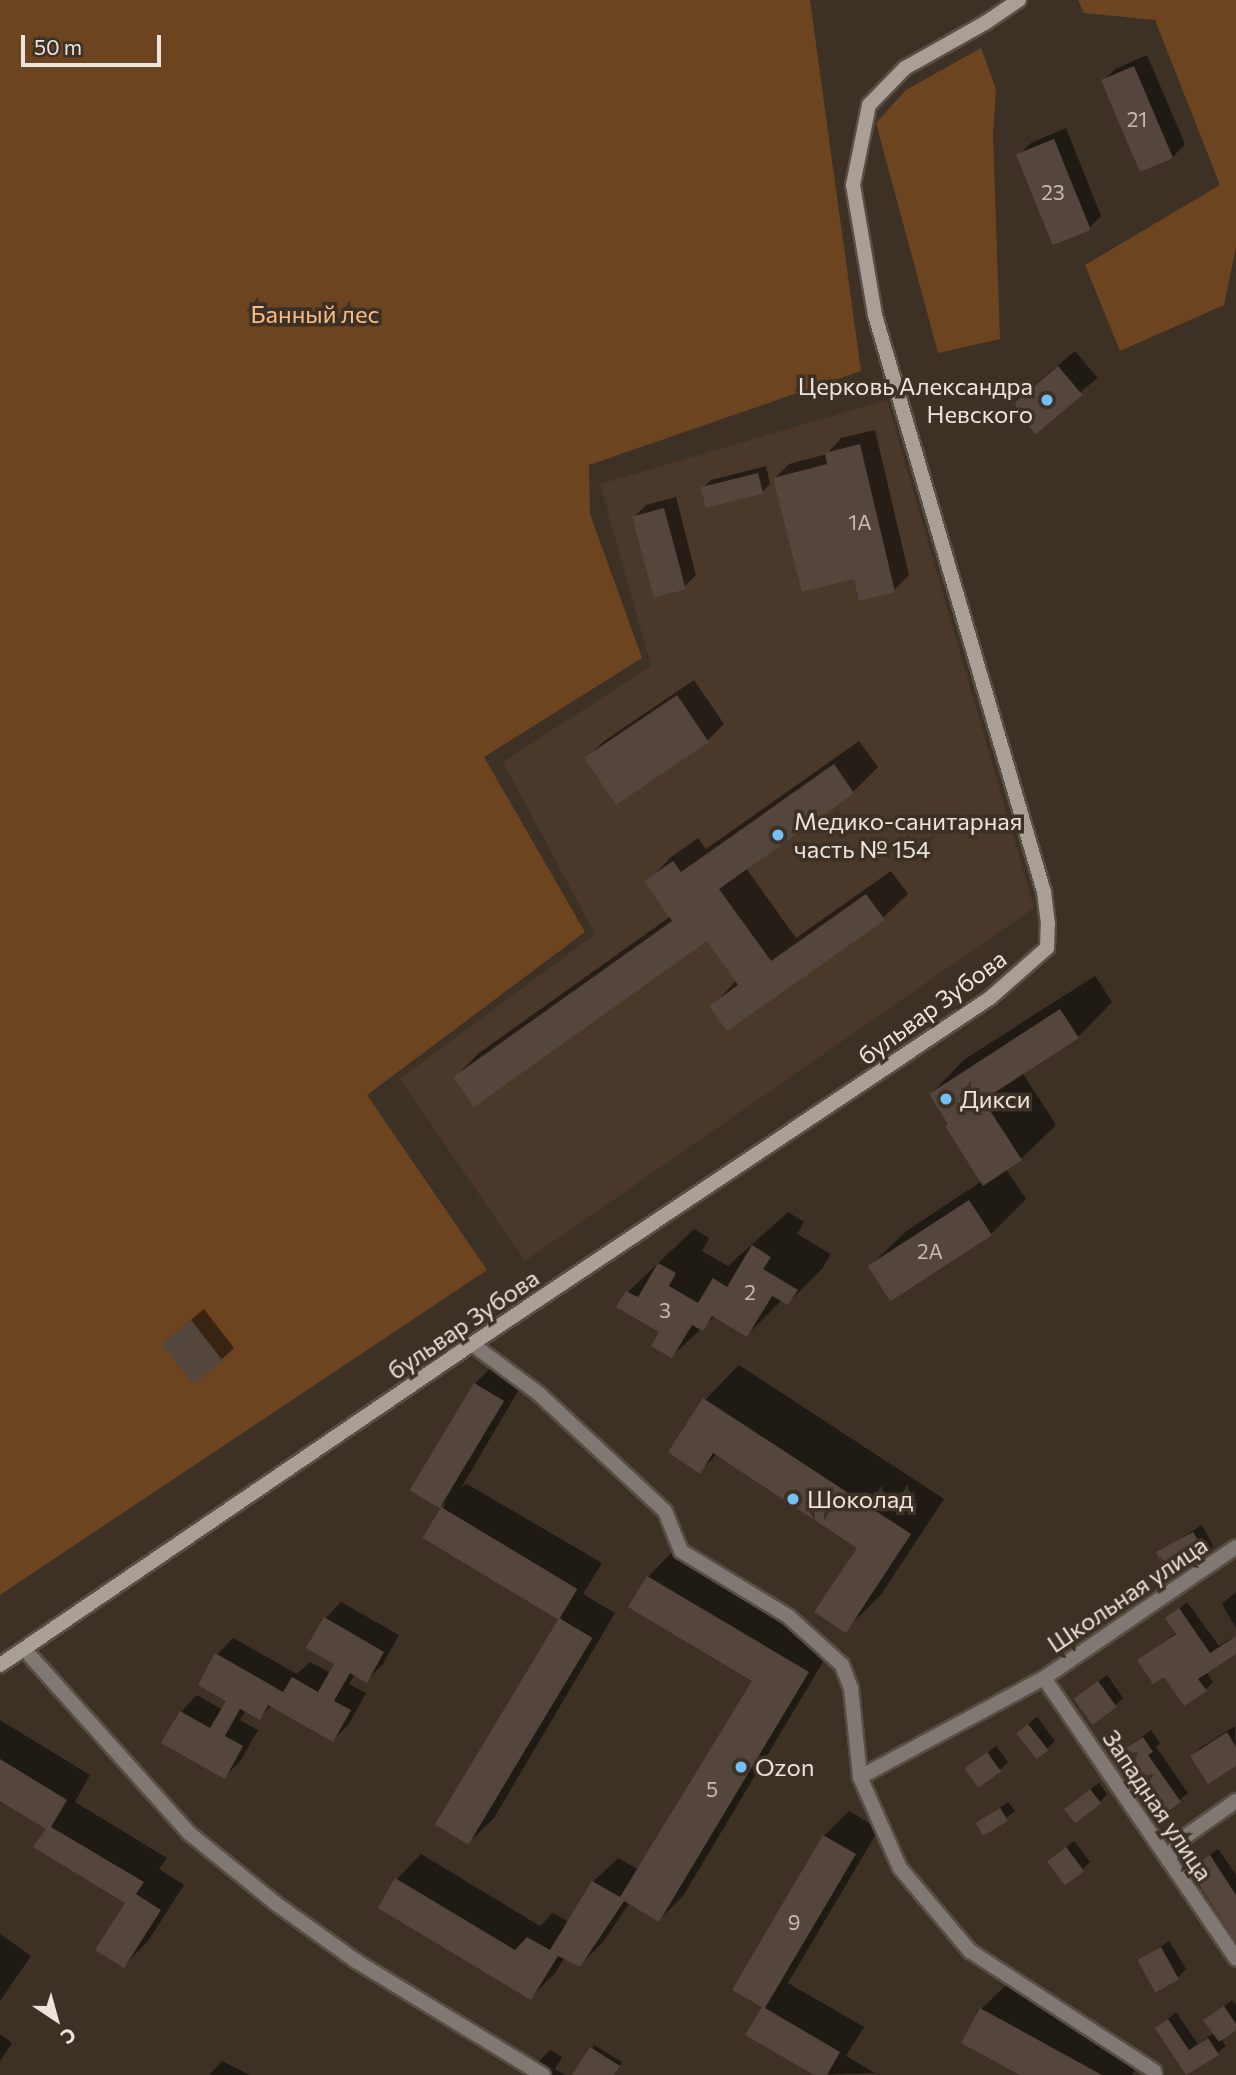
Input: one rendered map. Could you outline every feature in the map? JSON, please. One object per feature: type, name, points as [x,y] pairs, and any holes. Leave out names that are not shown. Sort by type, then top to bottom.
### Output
[{"type":"street","name":"бульвар Зубова","points":[[0,1665],[472,1344],[990,999],[1047,948],[1048,924],[1044,892],[875,315],[853,185],[869,105],[905,68],[985,23],[1019,0]]},
{"type":"street","points":[[472,1344],[529,1386],[665,1511],[681,1551],[788,1616],[842,1665],[851,1688],[860,1777],[900,1868],[970,1951],[1154,2071],[1155,2075]]},
{"type":"street","name":"Школьная улица","points":[[860,1777],[1044,1678],[1236,1547]]},
{"type":"street","points":[[24,1649],[189,1833],[275,1903],[356,1961],[542,2075]]},
{"type":"street","name":"Западная улица","points":[[1044,1678],[1236,1958]]},
{"type":"street","points":[[1168,1860],[1179,1841],[1236,1801]]},
{"type":"shaded area","name":"Медико-санитарная часть № 154","points":[[887,400],[1034,908],[525,1261],[400,1079],[595,934],[503,762],[651,666],[600,484]]},
{"type":"green space","name":"Банный лес","points":[[0,0],[810,0],[861,371],[589,465],[590,514],[642,658],[484,757],[585,932],[367,1095],[487,1270],[0,1595]]},
{"type":"green space","points":[[1078,0],[1236,0],[1236,247],[1224,305],[1120,351],[1085,265],[1220,185],[1155,20],[1084,13]]},
{"type":"green space","points":[[981,48],[996,89],[993,135],[1000,339],[938,353],[876,123],[906,90]]},
{"type":"building","points":[[1134,66],[1173,158],[1140,172],[1101,80]]},
{"type":"building","points":[[1054,139],[1091,230],[1053,245],[1016,154]]},
{"type":"building","name":"Церковь Александра Невского","points":[[1058,366],[1082,395],[1036,434],[1011,405]]},
{"type":"building","points":[[860,444],[895,592],[859,601],[854,579],[802,592],[773,478],[827,464],[825,453]]},
{"type":"building","points":[[758,473],[763,493],[706,508],[701,487]]},
{"type":"building","points":[[664,508],[686,589],[654,598],[632,517]]},
{"type":"building","points":[[677,695],[709,742],[616,805],[584,758]]},
{"type":"building","points":[[834,764],[854,793],[719,889],[771,961],[866,894],[885,920],[727,1031],[709,1006],[738,985],[707,941],[474,1107],[453,1077],[672,921],[644,881],[673,861],[681,872]]},
{"type":"building","points":[[1060,1009],[1079,1038],[983,1100],[1022,1160],[983,1186],[945,1126],[948,1124],[929,1094]]},
{"type":"building","points":[[969,1200],[992,1235],[890,1301],[868,1266]]},
{"type":"building","points":[[752,1245],[771,1257],[763,1269],[798,1290],[788,1305],[772,1296],[747,1337],[712,1316],[703,1331],[692,1325],[672,1358],[651,1346],[659,1332],[616,1307],[626,1291],[638,1297],[658,1263],[676,1273],[669,1286],[698,1303],[713,1278],[727,1287]]},
{"type":"building","points":[[191,1320],[223,1361],[193,1384],[161,1343]]},
{"type":"building","points":[[474,1383],[504,1401],[440,1508],[410,1490]]},
{"type":"building","points":[[703,1398],[911,1534],[846,1633],[814,1612],[857,1548],[713,1453],[700,1474],[668,1452]]},
{"type":"building","points":[[441,1507],[577,1589],[559,1620],[422,1538]]},
{"type":"building","points":[[1193,1532],[1207,1555],[1171,1579],[1156,1552]]},
{"type":"building","points":[[647,1576],[809,1672],[659,1922],[624,1901],[580,1967],[558,1956],[531,2000],[378,1908],[395,1878],[515,1950],[527,1937],[550,1950],[592,1881],[620,1897],[752,1681],[628,1607]]},
{"type":"building","points":[[1179,1608],[1210,1653],[1236,1636],[1236,1654],[1198,1679],[1207,1691],[1184,1706],[1164,1677],[1153,1684],[1137,1660],[1176,1634],[1165,1618]]},
{"type":"building","points":[[324,1617],[384,1652],[367,1683],[350,1673],[334,1701],[351,1710],[333,1742],[268,1705],[260,1720],[240,1709],[225,1736],[243,1746],[225,1779],[161,1743],[180,1711],[210,1728],[226,1701],[198,1685],[215,1653],[283,1692],[292,1677],[318,1692],[334,1664],[306,1648]]},
{"type":"building","points":[[559,1618],[592,1638],[468,1845],[435,1825]]},
{"type":"building","points":[[1098,1681],[1117,1707],[1093,1725],[1074,1699]]},
{"type":"building","points":[[1028,1724],[1048,1750],[1036,1759],[1016,1733]]},
{"type":"building","points":[[1227,1732],[1236,1747],[1236,1766],[1208,1784],[1190,1756]]},
{"type":"building","points":[[1143,1737],[1153,1752],[1148,1755],[1181,1802],[1161,1816],[1128,1769],[1121,1774],[1111,1758]]},
{"type":"building","points":[[987,1752],[1001,1771],[978,1788],[964,1768]]},
{"type":"building","points":[[0,1759],[67,1800],[51,1827],[144,1882],[136,1894],[161,1910],[124,1968],[95,1950],[125,1903],[33,1847],[46,1829],[0,1801]]},
{"type":"building","points":[[1090,1789],[1101,1803],[1075,1824],[1064,1809]]},
{"type":"building","points":[[1000,1808],[1008,1821],[983,1836],[975,1823]]},
{"type":"building","points":[[823,1835],[856,1854],[765,2008],[840,2052],[827,2075],[814,2075],[745,2035],[762,2007],[732,1990]]},
{"type":"building","points":[[1066,1847],[1084,1871],[1065,1885],[1047,1861]]},
{"type":"building","points":[[1210,1855],[1236,1895],[1236,1941],[1189,1869]]},
{"type":"building","points":[[1161,1947],[1179,1979],[1155,1992],[1137,1960]]},
{"type":"building","points":[[1224,2006],[1236,2024],[1236,2030],[1219,2042],[1203,2020]]},
{"type":"building","points":[[980,2008],[1102,2075],[1020,2075],[961,2043]]},
{"type":"building","points":[[1168,2019],[1189,2050],[1208,2038],[1219,2055],[1186,2075],[1155,2028]]},
{"type":"building","points":[[590,2047],[620,2066],[614,2075],[572,2075]]},
{"type":"place","name":"Церковь Александра Невского","points":[[1047,400]]},
{"type":"place","name":"Медико-санитарная часть № 154","points":[[778,835]]},
{"type":"place","name":"Дикси","points":[[946,1099]]},
{"type":"place","name":"Шоколад","points":[[793,1499]]},
{"type":"place","name":"Ozon","points":[[741,1767]]}]
